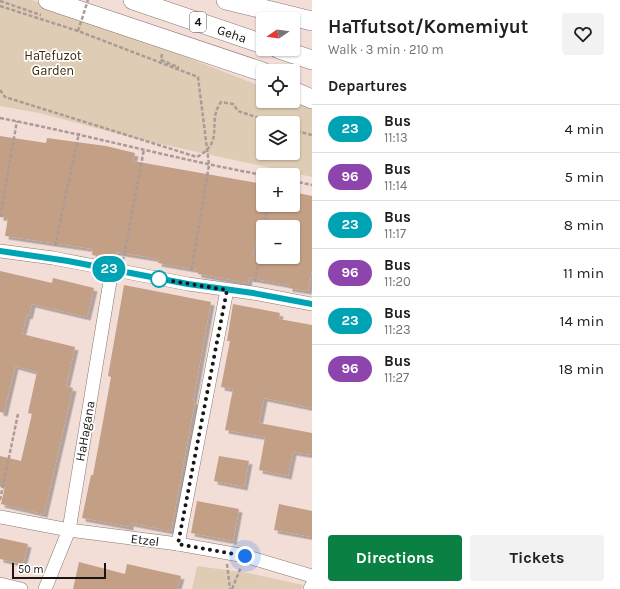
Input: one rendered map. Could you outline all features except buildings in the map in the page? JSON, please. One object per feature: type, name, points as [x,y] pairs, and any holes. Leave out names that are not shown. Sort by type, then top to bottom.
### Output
[{"type":"highway","points":[[48,0],[256,70]]},
{"type":"highway","name":"Geha","points":[[133,0],[256,42]]},
{"type":"highway","points":[[225,0],[261,12]]},
{"type":"highway","points":[[225,0],[312,21]]},
{"type":"highway","points":[[300,25],[312,29]]},
{"type":"highway","points":[[184,46],[256,76]]},
{"type":"highway","points":[[300,56],[312,60]]},
{"type":"highway","points":[[300,84],[312,88]]},
{"type":"highway","points":[[300,94],[312,99]]},
{"type":"street","points":[[0,251],[52,258],[188,284],[253,293],[312,304]]},
{"type":"street","name":"HaHagana","points":[[45,589],[68,530],[117,270]]},
{"type":"street","points":[[178,544],[227,290]]},
{"type":"street","name":"Etzel","points":[[0,517],[68,530],[178,544],[245,556],[312,576]]},
{"type":"street","points":[[0,584],[21,589]]},
{"type":"path","points":[[78,31],[88,0]]},
{"type":"path","points":[[0,6],[78,31],[198,77],[209,165],[188,284]]},
{"type":"path","points":[[0,90],[5,97],[197,157],[207,151],[213,142],[216,109],[221,102],[233,104],[238,111],[256,117]]},
{"type":"path","points":[[0,118],[79,134],[209,165],[256,174]]},
{"type":"path","points":[[0,217],[16,121]]},
{"type":"path","points":[[300,132],[312,135]]},
{"type":"path","points":[[52,258],[79,134]]},
{"type":"path","points":[[117,270],[144,149]]},
{"type":"path","points":[[300,182],[312,185]]},
{"type":"path","points":[[253,293],[258,264]]},
{"type":"path","points":[[0,500],[18,414]]},
{"type":"path","points":[[225,553],[231,589]]},
{"type":"path","points":[[231,589],[245,556]]},
{"type":"green space","name":"HaTefuzot Garden","points":[[0,0],[32,0],[114,29],[256,84],[256,108],[300,108],[300,103],[312,106],[312,177],[300,174],[300,168],[271,168],[138,139],[39,113],[0,106]]},
{"type":"green space","points":[[197,566],[248,573],[303,585],[301,589],[192,589]]},
{"type":"bus line","name":"23","points":[[0,251],[52,258],[188,284],[253,293],[312,304]]},
{"type":"route","points":[[159,279],[227,290],[178,544],[245,556]]}]
